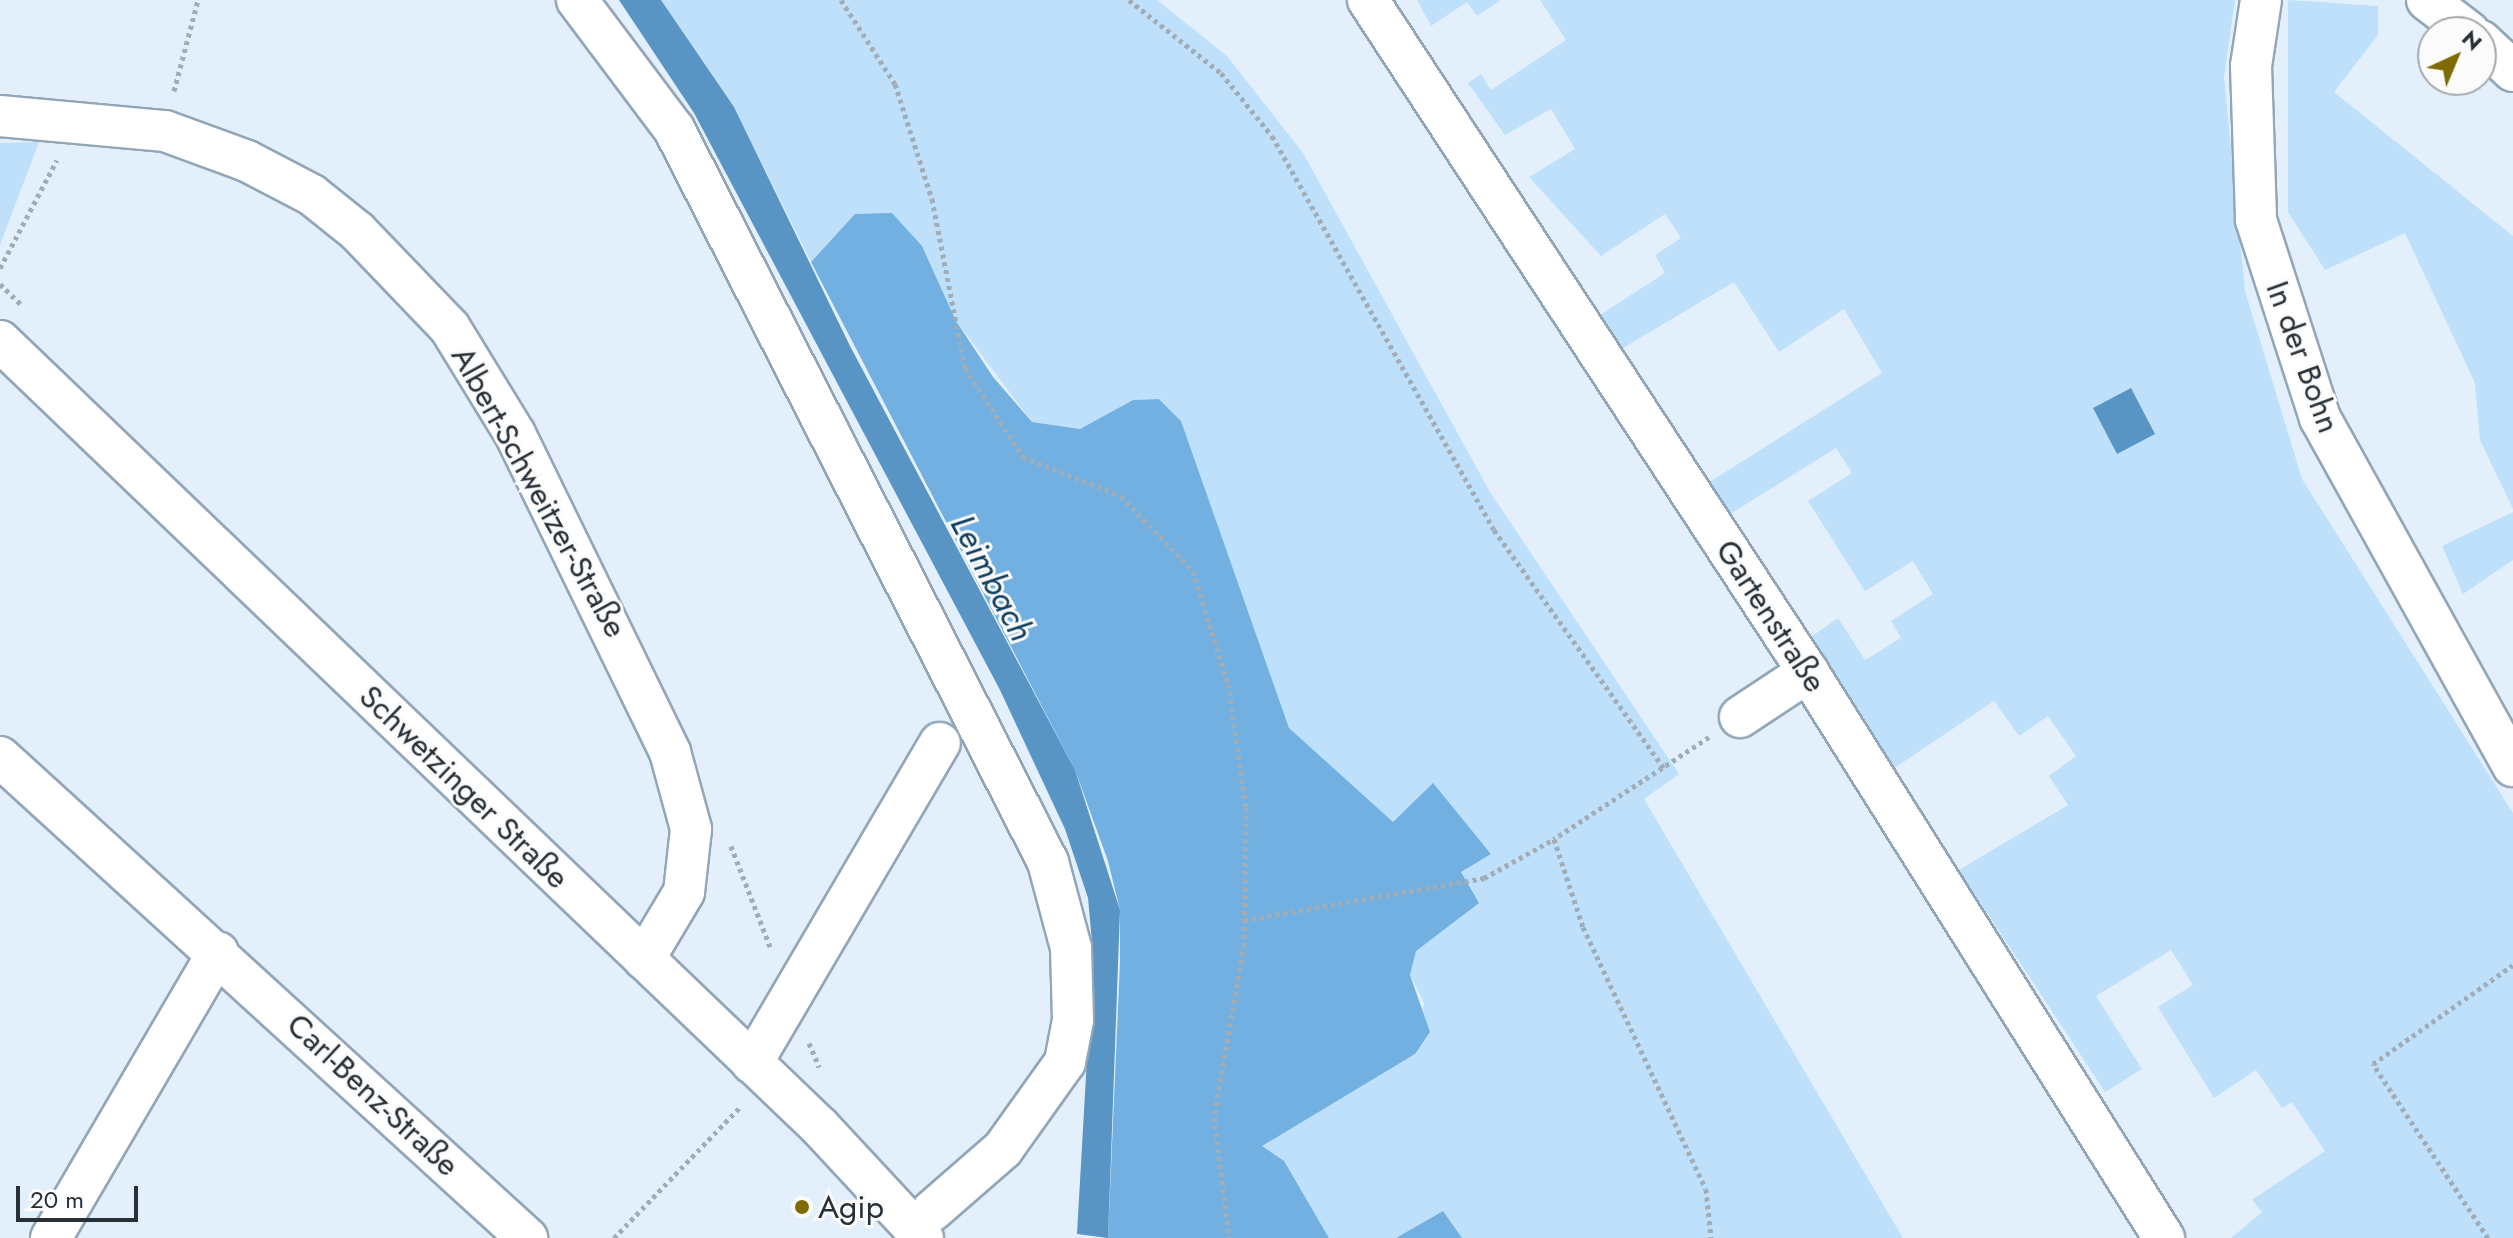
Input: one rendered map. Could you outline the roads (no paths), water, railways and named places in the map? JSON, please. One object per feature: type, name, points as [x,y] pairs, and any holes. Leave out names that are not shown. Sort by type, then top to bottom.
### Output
[{"type":"street","points":[[577,0],[674,129],[1048,862],[1071,948],[1073,1020],[1065,1062],[1003,1149],[928,1225]]},
{"type":"street","name":"Gartenstraße","points":[[1368,0],[1808,672],[2164,1238]]},
{"type":"street","name":"In der Bohn","points":[[2261,0],[2251,66],[2256,220],[2320,418],[2513,766]]},
{"type":"street","points":[[2427,0],[2448,16]]},
{"type":"street","points":[[2497,56],[2513,71]]},
{"type":"street","name":"Albert-Schweitzer-Straße","points":[[0,116],[165,131],[260,168],[312,195],[357,231],[450,328],[515,434],[637,673],[691,829],[684,892],[644,959]]},
{"type":"street","name":"Schwetzinger Straße","points":[[0,341],[752,1063],[928,1225]]},
{"type":"street","points":[[1740,717],[1808,672]]},
{"type":"street","points":[[752,1063],[940,743]]},
{"type":"street","name":"Carl-Benz-Straße","points":[[0,757],[218,952],[527,1238]]},
{"type":"street","points":[[51,1238],[218,952]]},
{"type":"place","name":"Agip","points":[[802,1207]]},
{"type":"water label","name":"Leimbach","points":[[992,578]]}]
